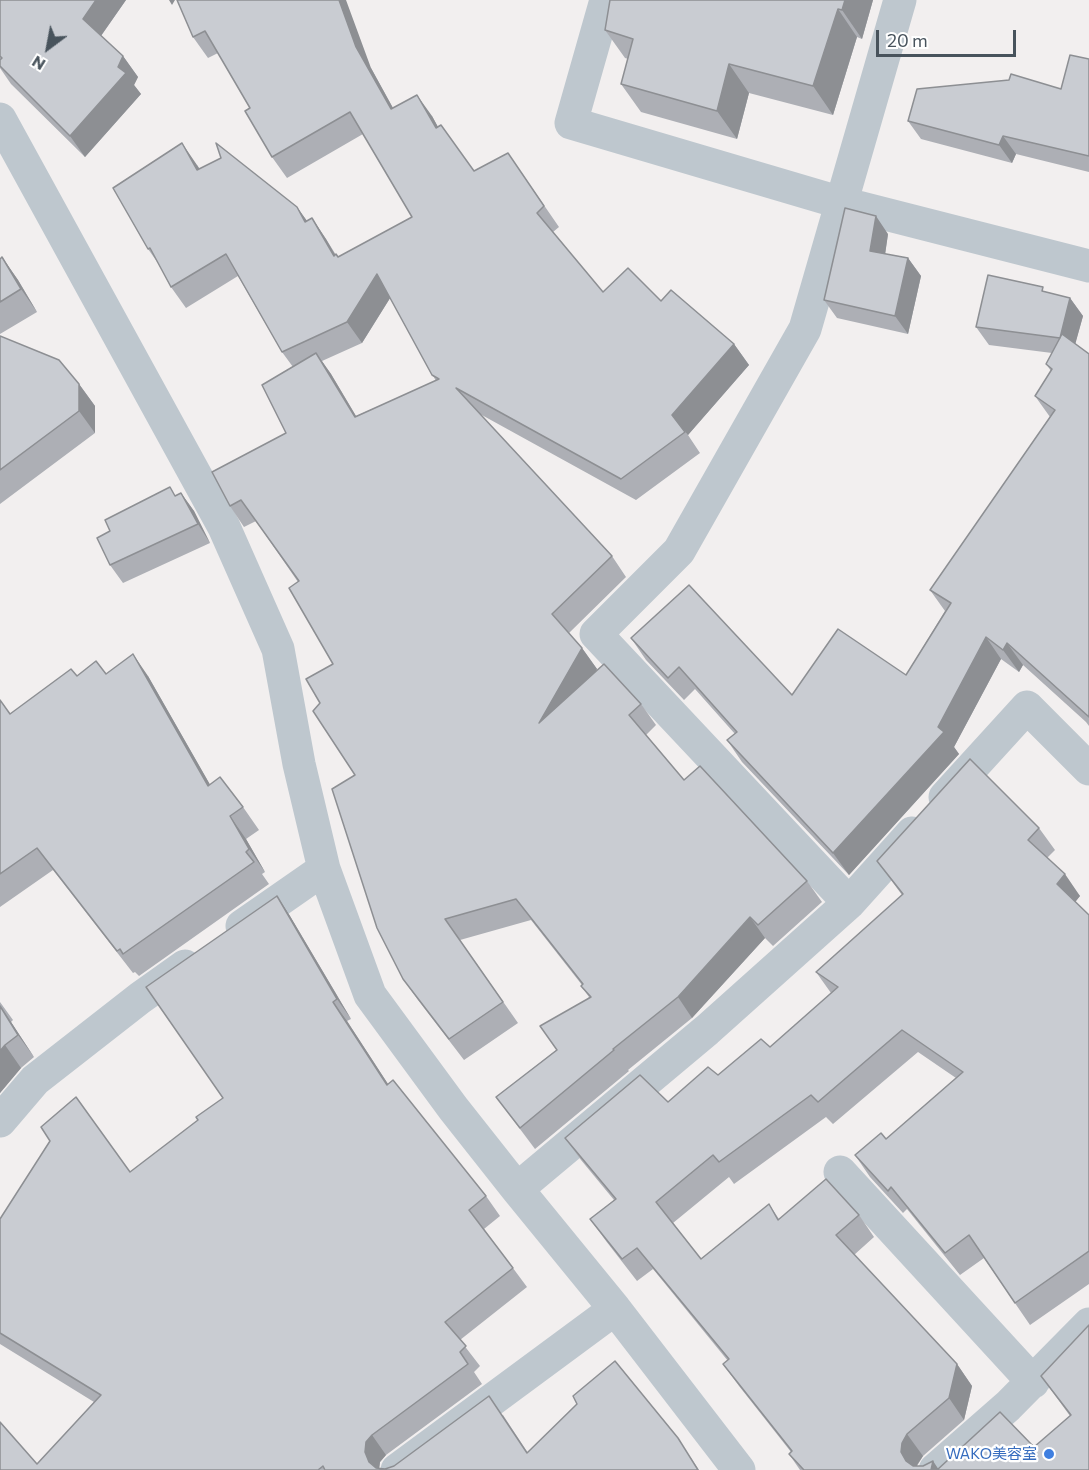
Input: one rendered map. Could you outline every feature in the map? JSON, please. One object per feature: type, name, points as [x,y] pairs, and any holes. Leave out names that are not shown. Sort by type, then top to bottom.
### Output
[{"type":"street","points":[[606,0],[571,123],[842,203],[1089,266]]},
{"type":"street","points":[[849,903],[596,634],[679,551],[805,329],[900,0]]},
{"type":"street","points":[[0,118],[224,527],[278,649],[299,764],[324,869],[370,995],[517,1189],[615,1309],[739,1470]]},
{"type":"street","points":[[517,1189],[706,1030],[849,903],[1027,707],[1089,769]]},
{"type":"street","points":[[0,1121],[35,1080],[140,998],[324,869]]},
{"type":"street","points":[[840,1172],[1034,1382]]},
{"type":"street","points":[[397,1470],[615,1309]]},
{"type":"street","points":[[934,1470],[1034,1382],[1089,1324]]},
{"type":"building","points":[[0,0],[96,0],[83,19],[123,56],[118,67],[126,73],[70,136],[0,66],[2,58],[0,56]]},
{"type":"building","points":[[177,0],[339,0],[356,47],[391,109],[417,95],[436,128],[441,125],[474,171],[508,153],[544,206],[537,213],[603,292],[628,268],[661,301],[671,290],[734,344],[672,415],[685,432],[621,479],[456,388],[612,556],[552,614],[582,648],[539,723],[604,664],[641,704],[629,715],[684,780],[700,766],[807,881],[758,925],[750,917],[678,997],[520,1128],[496,1097],[557,1050],[540,1026],[591,997],[516,899],[445,919],[503,1002],[449,1039],[403,979],[377,928],[332,789],[355,775],[313,711],[320,703],[306,679],[333,664],[289,588],[299,581],[241,500],[230,506],[212,472],[286,433],[262,385],[316,353],[355,417],[439,379],[432,375],[377,274],[347,322],[282,352],[226,254],[171,287],[113,188],[182,143],[197,170],[221,158],[216,143],[297,207],[305,222],[312,218],[334,256],[336,254],[338,257],[412,217],[350,112],[272,157],[245,111],[250,108],[205,31],[193,37]]},
{"type":"building","points":[[610,0],[845,0],[842,10],[838,9],[813,86],[729,64],[717,111],[621,84],[633,39],[605,30]]},
{"type":"building","points":[[1070,55],[1089,59],[1089,156],[1003,136],[999,145],[908,121],[917,89],[1009,80],[1011,74],[1061,89]]},
{"type":"building","points":[[845,208],[876,216],[870,251],[908,258],[895,316],[824,300]]},
{"type":"building","points":[[2,257],[21,289],[0,302],[0,259]]},
{"type":"building","points":[[988,275],[1043,287],[1042,291],[1070,298],[1060,338],[976,327]]},
{"type":"building","points":[[1062,334],[1089,354],[1089,717],[1007,643],[1003,650],[986,637],[938,727],[944,732],[833,853],[727,740],[737,732],[679,667],[668,678],[631,638],[689,585],[792,695],[838,629],[906,675],[951,603],[930,590],[1055,410],[1035,396],[1052,369],[1046,364]]},
{"type":"building","points":[[0,336],[59,360],[79,384],[79,411],[0,470]]},
{"type":"building","points":[[170,487],[175,496],[181,493],[198,524],[110,565],[97,538],[110,531],[105,520]]},
{"type":"building","points":[[133,654],[208,786],[220,777],[243,807],[230,816],[249,849],[246,852],[254,862],[123,954],[120,949],[117,951],[37,848],[0,874],[0,700],[10,714],[71,669],[77,676],[96,661],[106,674]]},
{"type":"building","points":[[970,759],[1039,828],[1028,840],[1065,874],[1057,884],[1089,915],[1089,1251],[1015,1303],[969,1235],[945,1253],[891,1187],[888,1191],[855,1155],[881,1133],[886,1139],[963,1072],[902,1030],[818,1102],[811,1095],[719,1162],[713,1155],[656,1202],[701,1259],[769,1204],[778,1220],[826,1179],[859,1215],[836,1235],[957,1364],[949,1398],[907,1434],[902,1443],[901,1452],[906,1461],[913,1466],[923,1466],[933,1461],[931,1470],[804,1470],[789,1454],[792,1451],[723,1364],[729,1359],[637,1248],[622,1259],[590,1219],[616,1199],[565,1138],[640,1075],[668,1102],[708,1067],[718,1075],[761,1039],[770,1047],[838,987],[816,972],[903,894],[877,861]]},
{"type":"building","points":[[277,896],[337,999],[333,1002],[387,1085],[393,1080],[486,1196],[469,1210],[513,1268],[445,1322],[466,1346],[460,1352],[468,1364],[372,1435],[366,1442],[365,1452],[369,1462],[376,1468],[385,1469],[394,1466],[489,1396],[527,1453],[577,1404],[573,1396],[615,1361],[678,1438],[698,1470],[325,1470],[323,1466],[318,1470],[0,1470],[0,1422],[37,1464],[101,1395],[0,1333],[0,1219],[50,1141],[41,1127],[76,1097],[130,1172],[198,1120],[196,1117],[223,1098],[146,987]]},
{"type":"building","points":[[0,1006],[18,1035],[0,1051]]},
{"type":"building","points":[[1089,1325],[1089,1470],[937,1470],[1000,1412],[1034,1447],[1071,1415],[1041,1376]]},
{"type":"place","name":"WAKO美容室","points":[[1049,1454]]}]
